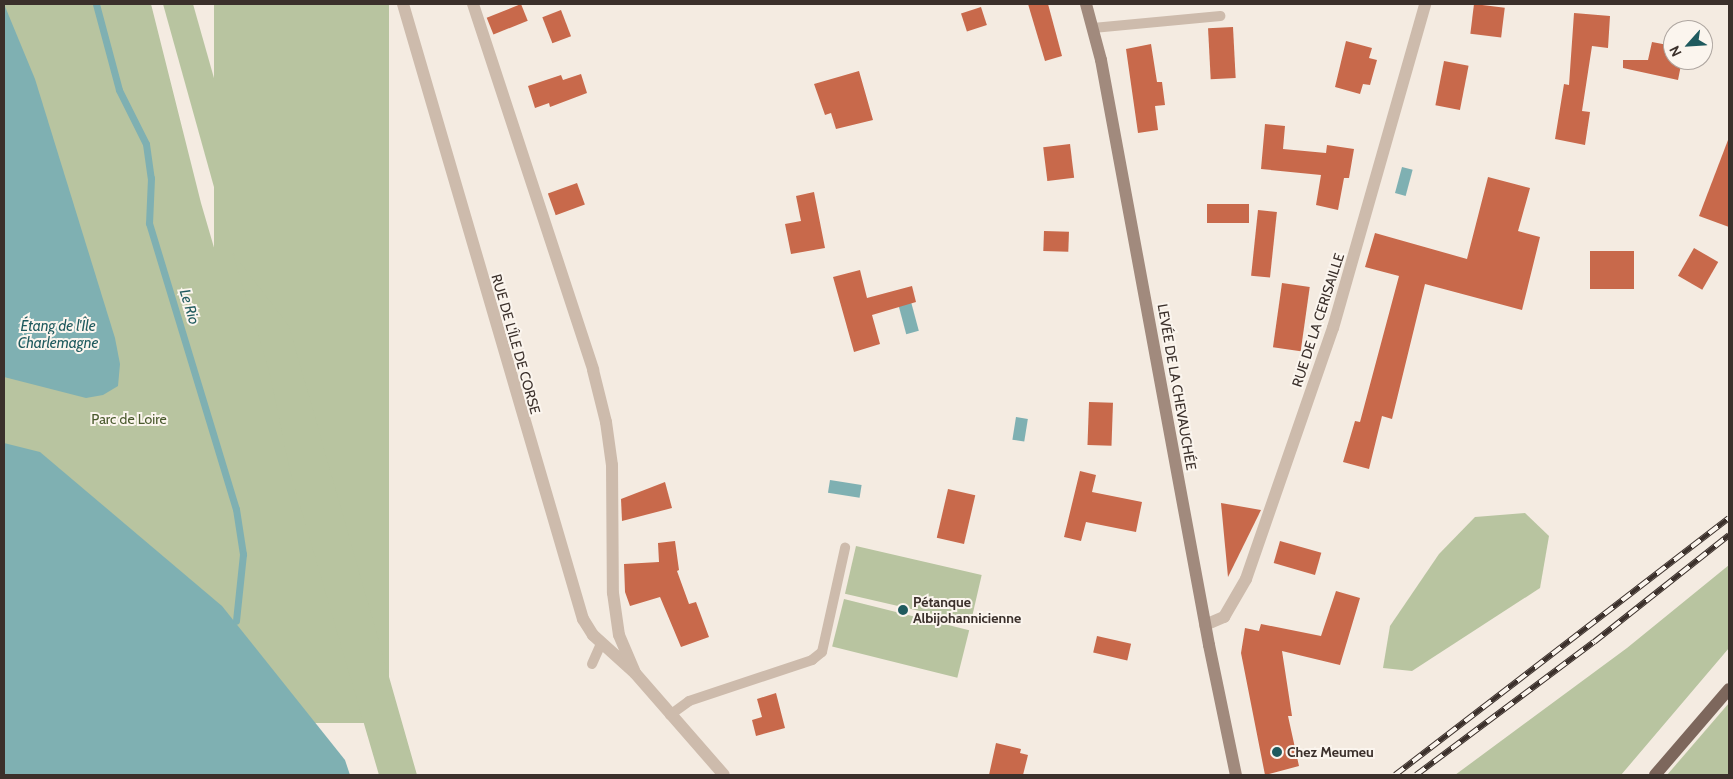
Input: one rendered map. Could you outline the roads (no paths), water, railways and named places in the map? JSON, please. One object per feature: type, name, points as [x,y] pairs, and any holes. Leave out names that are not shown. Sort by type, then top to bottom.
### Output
[{"type":"main road","points":[[1655,775],[1729,689]]},
{"type":"street","name":"RUE DE L'ÎLE DE CORSE","points":[[403,4],[565,564],[583,619],[601,644],[635,673],[724,775]]},
{"type":"street","name":"RUE DE L'ÎLE DE CORSE","points":[[473,4],[593,370],[606,422],[612,465],[613,593],[619,635],[635,673]]},
{"type":"street","name":"LEVÉE DE LA CHEVAUCHÉE","points":[[1086,4],[1236,775]]},
{"type":"street","name":"RUE DE LA CERISAILLE","points":[[1206,625],[1224,617],[1246,579],[1335,319],[1425,4]]},
{"type":"lane","points":[[1092,28],[1220,16]]},
{"type":"lane","points":[[670,715],[689,701],[812,660],[822,652],[845,548]]},
{"type":"lane","points":[[592,664],[601,644]]},
{"type":"water","name":"Étang de l'Île Charlemagne","points":[[4,4],[35,79],[115,338],[120,364],[118,386],[103,395],[86,398],[4,377]]},
{"type":"water","points":[[1402,167],[1413,170],[1406,196],[1395,193]]},
{"type":"water","points":[[910,298],[919,331],[906,334],[897,301]]},
{"type":"water","points":[[1016,417],[1028,419],[1024,442],[1012,440]]},
{"type":"water","points":[[4,443],[40,452],[222,606],[345,760],[350,775],[4,775]]},
{"type":"water","points":[[830,480],[862,485],[860,498],[828,493]]},
{"type":"waterway","name":"Le Rio","points":[[96,4],[119,90],[146,144],[151,178],[149,223],[236,509],[243,554],[236,621]]},
{"type":"railway","points":[[1395,775],[1729,518]]},
{"type":"railway","points":[[1416,775],[1594,642],[1729,535]]},
{"type":"place","name":"Pétanque Albijohannicienne","points":[[903,610]]},
{"type":"place","name":"Chez Meumeu","points":[[1277,752]]},
{"type":"park label","name":"Parc de Loire","points":[[129,419]]}]
